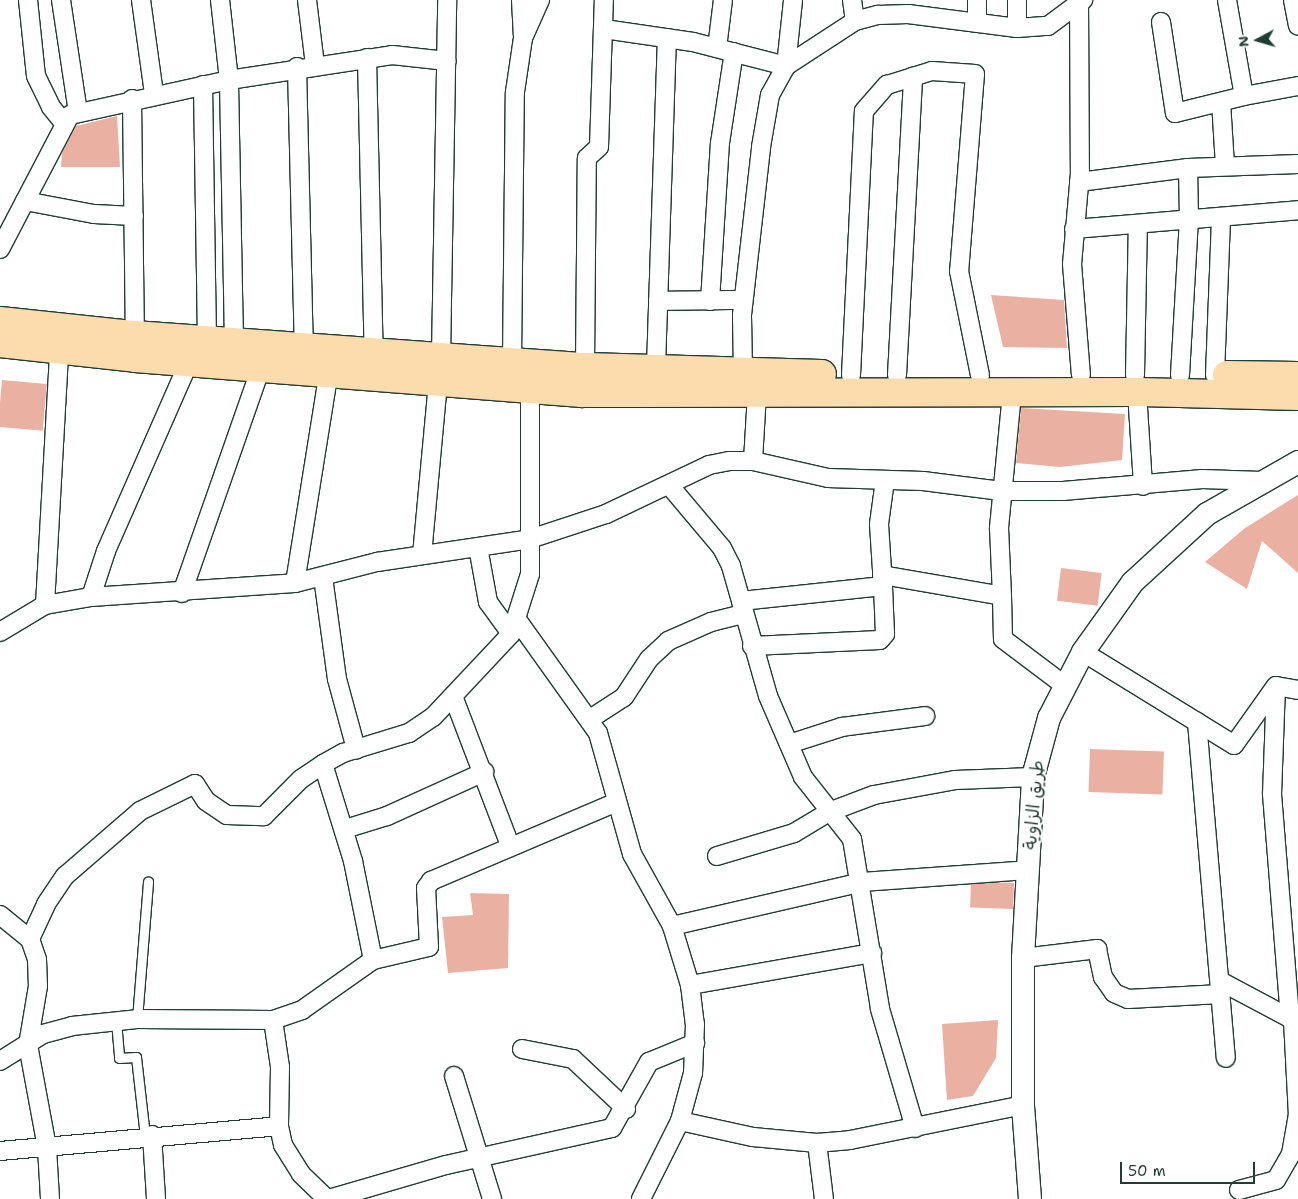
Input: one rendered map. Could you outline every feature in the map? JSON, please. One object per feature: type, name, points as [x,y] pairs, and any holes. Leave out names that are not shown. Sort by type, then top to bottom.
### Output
[{"type":"main road","points":[[0,321],[135,347],[189,362],[261,368],[330,361],[439,369],[530,390],[835,380],[897,375],[1081,375],[1136,383],[1298,396]]},
{"type":"main road","points":[[0,343],[59,351],[135,347],[207,340],[304,347],[330,361]]},
{"type":"main road","points":[[439,369],[512,362],[584,367],[656,367],[750,383]]},
{"type":"main road","points":[[835,380],[1012,392],[1136,383],[1180,375],[1298,376]]},
{"type":"street","points":[[28,0],[36,76],[50,107],[63,122]]},
{"type":"street","points":[[61,0],[78,112]]},
{"type":"street","points":[[141,0],[154,94]]},
{"type":"street","points":[[220,0],[229,80],[234,342]]},
{"type":"street","points":[[307,0],[315,65]]},
{"type":"street","points":[[422,554],[439,369],[448,61],[447,0]]},
{"type":"street","points":[[512,362],[515,92],[523,38],[520,0]]},
{"type":"street","points":[[523,38],[540,0]]},
{"type":"street","points":[[584,367],[587,158],[599,147],[604,0]]},
{"type":"street","points":[[717,48],[723,0]]},
{"type":"street","points":[[753,461],[744,300],[770,95],[786,66],[792,0]]},
{"type":"street","points":[[852,0],[855,21]]},
{"type":"street","points":[[977,0],[977,23]]},
{"type":"street","points":[[1016,0],[1017,28]]},
{"type":"street","points":[[1228,0],[1244,96]]},
{"type":"street","points":[[1293,0],[1298,26]]},
{"type":"street","points":[[604,29],[667,38],[717,48],[786,66],[855,21],[899,14],[1017,28],[1048,26],[1080,1]]},
{"type":"street","points":[[1080,1],[1079,182],[1074,229],[1073,289],[1081,375]]},
{"type":"street","points":[[1161,22],[1175,113],[1244,96],[1298,86]]},
{"type":"street","points":[[656,367],[667,38]]},
{"type":"street","points":[[710,301],[720,143],[734,52]]},
{"type":"street","points":[[0,249],[7,221],[25,201],[63,122],[78,112],[154,94],[298,67],[367,58],[412,55],[448,61]]},
{"type":"street","points":[[367,58],[374,364]]},
{"type":"street","points":[[298,67],[304,347]]},
{"type":"street","points":[[835,380],[864,111],[886,85],[932,71],[975,74],[959,271],[980,375]]},
{"type":"street","points":[[897,375],[912,76]]},
{"type":"street","points":[[202,85],[207,340]]},
{"type":"street","points":[[132,99],[135,347]]},
{"type":"street","points":[[1221,102],[1225,166]]},
{"type":"street","points":[[1079,182],[1188,168],[1298,164]]},
{"type":"street","points":[[1180,375],[1189,219],[1188,168]]},
{"type":"street","points":[[25,201],[94,214],[134,216]]},
{"type":"street","points":[[1074,229],[1298,210]]},
{"type":"street","points":[[1215,375],[1221,217]]},
{"type":"street","points":[[1138,224],[1136,383],[1143,486]]},
{"type":"street","points":[[658,301],[744,300]]},
{"type":"street","points":[[44,606],[59,351]]},
{"type":"street","points":[[295,583],[330,361]]},
{"type":"street","points":[[91,597],[106,551],[189,362]]},
{"type":"street","points":[[182,593],[261,368]]},
{"type":"street","points":[[30,939],[46,904],[66,876],[140,811],[196,784],[206,802],[227,815],[264,816],[301,779],[323,764],[356,749],[409,733],[454,696],[515,627],[530,574],[530,390]]},
{"type":"street","points":[[1012,392],[1001,491],[1003,639],[1064,685]]},
{"type":"street","points":[[0,632],[44,606],[91,597],[182,593],[295,583],[422,554],[530,539],[606,514],[709,465],[753,461],[828,478],[885,480],[1001,491],[1143,486],[1202,479],[1262,481]]},
{"type":"street","name":"طريق الزاوية","points":[[1030,1199],[1022,1105],[1023,958],[1033,777],[1049,718],[1082,652],[1133,582],[1207,514],[1298,462]]},
{"type":"street","points":[[752,646],[880,640],[885,634],[879,524],[885,480]]},
{"type":"street","points":[[669,485],[722,548],[743,608],[752,646],[803,777],[852,839],[862,882],[880,1009],[915,1128]]},
{"type":"street","points":[[478,547],[488,602],[515,627],[590,718],[598,733],[615,802],[632,854],[672,926],[690,985],[695,1043],[693,1073],[680,1120],[641,1199]]},
{"type":"street","points":[[324,577],[337,679],[356,749]]},
{"type":"street","points":[[590,718],[624,697],[649,659],[668,641],[743,608],[882,581],[1002,596]]},
{"type":"street","points":[[1082,652],[1234,745],[1276,686]]},
{"type":"street","points":[[1276,686],[1298,690]]},
{"type":"street","points":[[1239,1190],[1276,1180],[1291,1154],[1298,1116],[1294,1020],[1272,794],[1276,686]]},
{"type":"street","points":[[454,696],[510,845]]},
{"type":"street","points":[[790,744],[842,727],[925,716]]},
{"type":"street","points":[[1197,722],[1226,1058]]},
{"type":"street","points":[[323,764],[345,829],[373,960]]},
{"type":"street","points":[[345,829],[387,816],[484,772]]},
{"type":"street","points":[[717,856],[794,832],[829,812],[874,794],[908,787],[988,777],[1033,777]]},
{"type":"street","points":[[0,1061],[54,1030],[116,1021],[137,1020],[273,1020],[302,1010],[373,960],[427,949],[430,943],[427,884],[510,845],[615,802]]},
{"type":"street","points":[[672,926],[862,882],[1028,870]]},
{"type":"street","points":[[0,915],[30,939],[37,959],[38,986],[28,1045],[47,1148],[50,1199]]},
{"type":"street","points":[[1023,958],[1098,949],[1102,977],[1114,993],[1128,999],[1221,988],[1294,1020]]},
{"type":"street","points":[[690,985],[872,952]]},
{"type":"street","points":[[273,1020],[280,1067],[279,1126],[291,1161],[328,1199],[482,1157],[603,1132],[619,1122],[649,1062],[695,1043]]},
{"type":"street","points":[[522,1049],[573,1059],[626,1109]]},
{"type":"street","points":[[454,1076],[482,1157],[492,1199]]},
{"type":"street","points":[[680,1120],[753,1138],[817,1143],[915,1128],[1022,1105]]},
{"type":"street","points":[[0,1151],[47,1148],[148,1135],[279,1126]]},
{"type":"street","points":[[148,1135],[156,1199]]},
{"type":"street","points":[[817,1143],[824,1199]]},
{"type":"lane","points":[[137,1020],[148,881]]},
{"type":"lane","points":[[116,1021],[119,1058],[136,1057],[148,1135]]},
{"type":"building","points":[[117,116],[120,167],[61,167],[62,153],[76,126]]},
{"type":"building","points":[[991,295],[1064,300],[1067,348],[1003,347]]},
{"type":"building","points":[[2,380],[47,384],[43,431],[0,427]]},
{"type":"building","points":[[1021,408],[1125,414],[1122,460],[1060,467],[1016,463]]},
{"type":"building","points":[[1298,495],[1298,573],[1262,541],[1247,589],[1205,562],[1245,528]]},
{"type":"building","points":[[1061,568],[1102,573],[1098,606],[1057,601]]},
{"type":"building","points":[[1090,749],[1164,752],[1162,795],[1088,792]]},
{"type":"building","points":[[971,881],[1014,883],[1013,909],[970,907]]},
{"type":"building","points":[[470,893],[509,894],[508,968],[448,973],[442,917],[473,915]]},
{"type":"building","points":[[998,1020],[996,1058],[973,1096],[947,1100],[942,1024]]}]
